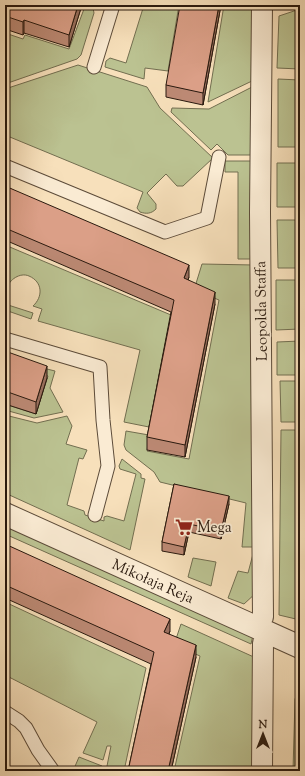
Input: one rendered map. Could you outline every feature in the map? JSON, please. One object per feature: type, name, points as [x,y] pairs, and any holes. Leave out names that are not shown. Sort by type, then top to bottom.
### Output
[{"type":"street","name":"Leopolda Staffa","points":[[262,5],[260,212],[263,617]]},
{"type":"street","name":"Mikołaja Reja","points":[[5,514],[300,647]]},
{"type":"street","points":[[262,771],[263,642]]},
{"type":"lane","points":[[94,66],[113,5]]},
{"type":"lane","points":[[5,166],[165,232],[206,218],[219,157]]},
{"type":"lane","points":[[5,339],[100,367],[103,420],[108,466],[95,515]]},
{"type":"lane","points":[[5,712],[19,721],[26,728],[38,750],[53,771]]},
{"type":"green space","points":[[75,5],[90,5],[93,8],[94,13],[81,55],[77,59],[5,84],[5,33],[23,39],[25,35],[69,49],[84,9]]},
{"type":"green space","points":[[144,5],[179,5],[168,71],[145,68],[144,79],[105,67],[106,61],[110,58],[126,63]]},
{"type":"green space","points":[[224,5],[256,5],[252,81],[208,102]]},
{"type":"green space","points":[[300,9],[300,69],[277,68],[279,16]]},
{"type":"green space","points":[[78,65],[147,87],[160,108],[213,158],[183,186],[177,186],[166,174],[147,193],[156,204],[156,209],[152,212],[142,213],[137,208],[143,192],[5,135],[5,89]]},
{"type":"green space","points":[[278,79],[300,80],[300,147],[278,147]]},
{"type":"green space","points":[[252,87],[252,155],[228,155],[217,144],[211,150],[171,112],[172,108],[209,109]]},
{"type":"green space","points":[[225,161],[253,161],[253,259],[238,259],[238,172],[225,172]]},
{"type":"green space","points":[[277,163],[300,163],[300,207],[277,207]]},
{"type":"green space","points":[[277,220],[300,220],[300,268],[278,268]]},
{"type":"green space","points":[[5,245],[171,315],[149,427],[124,422],[140,350],[38,321],[42,309],[33,306],[39,298],[40,290],[37,282],[29,276],[22,275],[12,280],[7,288],[7,298],[5,297]]},
{"type":"green space","points":[[202,264],[254,265],[259,547],[242,547],[246,503],[160,482],[154,472],[126,450],[124,445],[126,431],[149,435],[147,451],[189,459],[219,300],[194,290]]},
{"type":"green space","points":[[276,280],[300,280],[300,329],[276,330]]},
{"type":"green space","points":[[5,304],[33,313],[31,319],[5,310]]},
{"type":"green space","points":[[300,341],[300,375],[277,375],[277,342]]},
{"type":"green space","points":[[43,368],[55,371],[50,388],[63,412],[34,418],[5,410],[5,404],[36,414],[48,376],[42,373]]},
{"type":"green space","points":[[280,381],[300,381],[300,422],[281,422]]},
{"type":"green space","points":[[5,415],[37,423],[67,416],[72,426],[66,444],[87,450],[83,459],[79,458],[67,505],[84,511],[85,515],[104,521],[104,517],[107,516],[124,521],[136,474],[120,469],[119,466],[122,459],[141,474],[141,478],[145,479],[130,550],[5,493]]},
{"type":"green space","points":[[281,430],[300,430],[300,620],[279,615]]},
{"type":"green space","points":[[5,525],[253,635],[251,644],[5,534]]},
{"type":"green space","points":[[253,554],[257,592],[244,604],[228,598],[238,571],[248,573]]},
{"type":"green space","points":[[193,558],[216,562],[211,586],[188,577]]},
{"type":"green space","points":[[5,602],[146,668],[124,771],[106,771],[111,746],[107,746],[103,760],[83,753],[97,722],[5,675]]},
{"type":"green space","points":[[181,624],[256,658],[253,771],[174,771],[200,656],[174,645]]},
{"type":"green space","points":[[300,688],[300,771],[293,771],[295,699]]},
{"type":"green space","points":[[79,757],[102,766],[101,771],[73,771]]},
{"type":"building","points":[[5,5],[78,5],[69,35],[24,20],[23,22],[5,16]]},
{"type":"building","points":[[180,5],[219,5],[203,93],[166,85]]},
{"type":"building","points":[[5,186],[189,265],[184,278],[215,292],[185,445],[147,437],[174,300],[5,228]]},
{"type":"building","points":[[5,351],[47,366],[36,402],[5,391]]},
{"type":"building","points":[[174,484],[229,496],[221,531],[189,524],[184,547],[162,542]]},
{"type":"building","points":[[5,544],[170,619],[164,632],[196,645],[168,771],[128,771],[154,652],[5,585]]},
{"type":"place","name":"Mega","points":[[184,527]]}]
